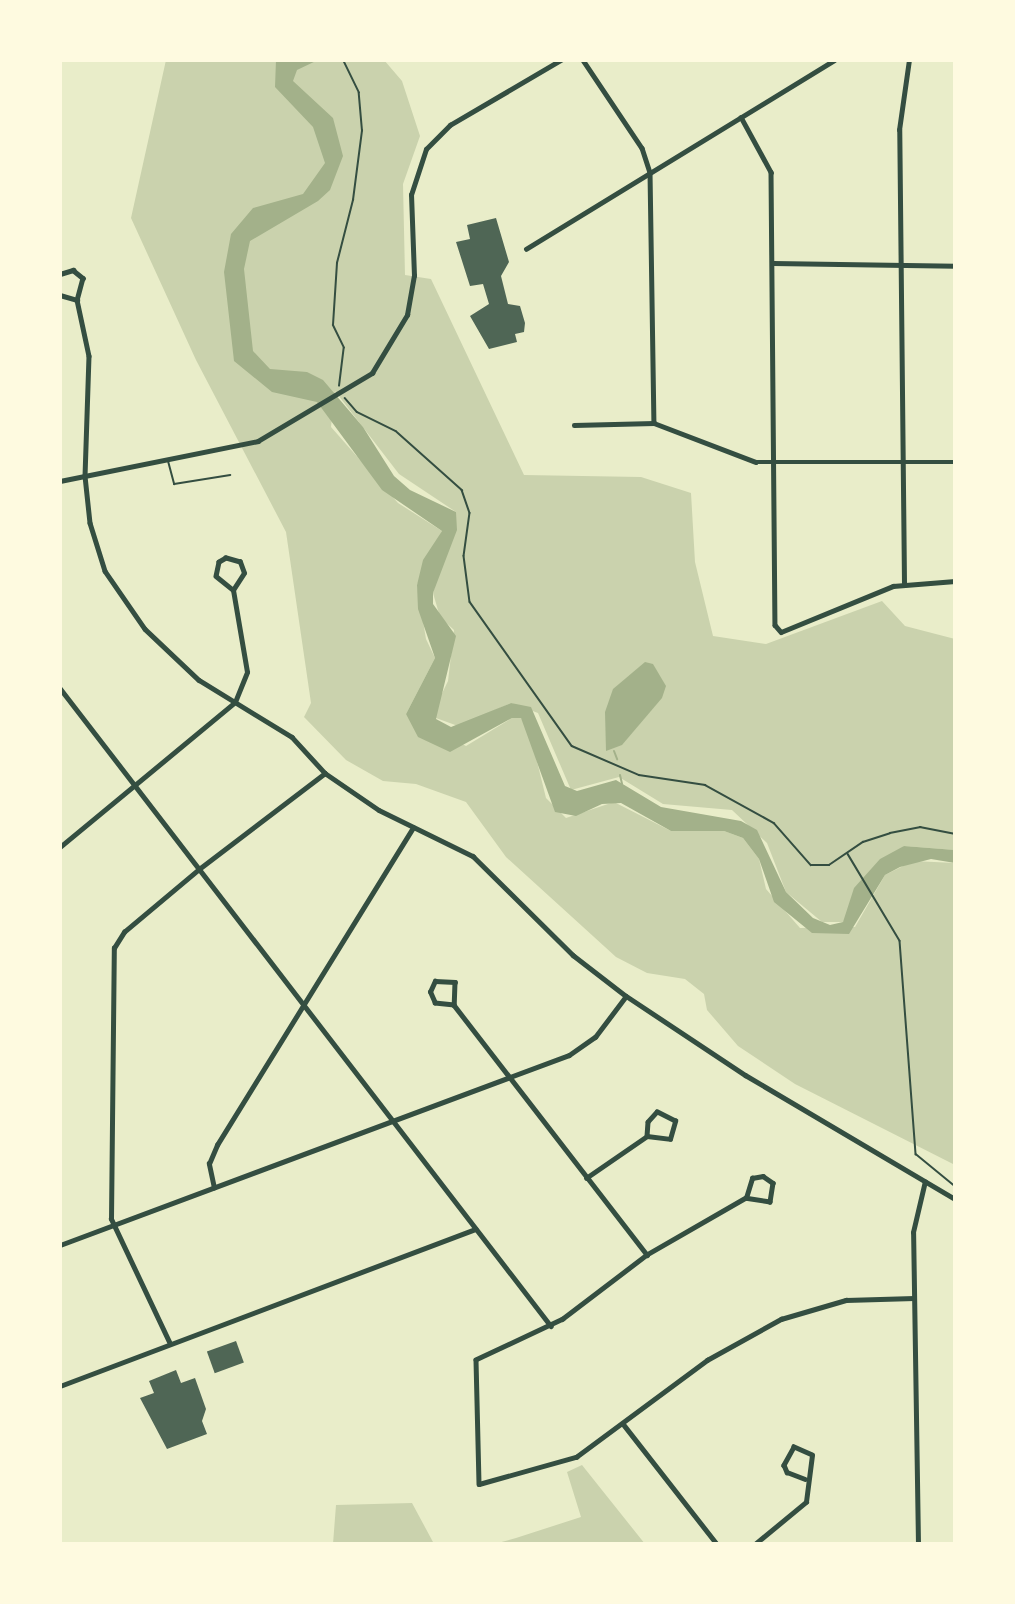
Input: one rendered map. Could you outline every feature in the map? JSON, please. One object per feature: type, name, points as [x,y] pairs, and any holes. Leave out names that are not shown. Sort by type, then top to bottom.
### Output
[{"type":"street","points":[[60,481],[258,441],[303,419],[352,388],[385,358],[407,315],[414,276],[411,195],[426,149],[450,125],[561,60]]},
{"type":"street","points":[[583,60],[642,148],[651,172],[654,423]]},
{"type":"street","points":[[526,249],[834,60]]},
{"type":"street","points":[[904,583],[899,130],[909,60]]},
{"type":"street","points":[[741,117],[771,172],[775,625],[781,632],[904,583],[955,581]]},
{"type":"street","points":[[773,263],[900,263],[955,266]]},
{"type":"street","points":[[60,274],[73,270],[83,278],[77,300],[89,356],[85,476],[97,550],[124,601],[173,660],[292,737],[325,773],[413,828],[473,856],[566,949],[626,996],[745,1075],[955,1199]]},
{"type":"street","points":[[60,295],[77,300]]},
{"type":"street","points":[[574,425],[654,423],[756,462],[955,462]]},
{"type":"street","points":[[60,847],[136,787],[235,702],[247,672],[233,590],[216,576],[219,562],[226,558],[243,568],[243,580],[233,590]]},
{"type":"street","points":[[60,688],[551,1326]]},
{"type":"street","points":[[60,701],[66,696]]},
{"type":"street","points":[[170,1344],[113,1226],[114,948],[124,932],[200,869],[325,773]]},
{"type":"street","points":[[214,1188],[209,1164],[214,1150],[413,828]]},
{"type":"street","points":[[454,1005],[435,1003],[430,992],[435,981],[455,982],[454,1005],[508,1078],[647,1255]]},
{"type":"street","points":[[60,1245],[508,1078],[586,1043],[626,996]]},
{"type":"street","points":[[586,1178],[647,1136],[670,1138],[675,1121],[662,1112],[652,1115],[647,1136]]},
{"type":"street","points":[[746,1198],[747,1183],[757,1176],[775,1188],[765,1204],[746,1198],[647,1255],[551,1326],[480,1358],[473,1374],[475,1477],[486,1485],[576,1457],[624,1425],[707,1360],[781,1319],[846,1299],[914,1298]]},
{"type":"street","points":[[918,1544],[914,1222],[924,1181]]},
{"type":"street","points":[[60,1386],[476,1229]]},
{"type":"street","points":[[624,1425],[717,1544]]},
{"type":"street","points":[[755,1544],[801,1508],[807,1496],[805,1479],[812,1455],[794,1448],[784,1465],[787,1472],[805,1479]]},
{"type":"lane","points":[[168,461],[174,484],[230,475]]},
{"type":"path","points":[[343,60],[359,93],[362,131],[353,200],[337,262],[333,325],[344,348],[336,379],[357,412],[396,431],[462,490],[470,513],[465,587],[476,612],[572,746],[639,776],[705,785],[774,823],[811,865],[829,865],[863,842],[910,829],[955,834]]},
{"type":"path","points":[[848,853],[900,941],[916,1154],[955,1186]]},
{"type":"shaded area","points":[[166,60],[384,60],[402,81],[420,136],[403,184],[405,275],[431,279],[524,475],[641,477],[691,493],[695,562],[713,636],[766,644],[882,601],[905,626],[955,639],[955,850],[904,846],[843,922],[822,922],[786,892],[767,843],[732,810],[663,804],[619,777],[571,790],[538,713],[511,703],[458,726],[436,718],[434,710],[448,681],[454,630],[440,617],[433,593],[456,512],[399,474],[335,391],[331,427],[398,503],[442,531],[417,585],[426,639],[435,658],[406,714],[466,746],[512,718],[521,718],[529,729],[546,798],[566,818],[614,802],[671,831],[724,831],[743,838],[759,859],[766,889],[800,928],[855,927],[885,875],[913,861],[955,863],[955,1165],[795,1084],[738,1046],[707,1010],[704,994],[685,979],[647,973],[616,957],[506,857],[466,802],[416,784],[383,781],[346,760],[304,717],[311,703],[286,532],[196,360],[131,218]]},
{"type":"shaded area","points":[[276,60],[318,60],[297,70],[293,81],[333,118],[343,156],[330,190],[318,201],[250,241],[244,269],[253,351],[270,369],[307,372],[323,380],[363,427],[394,476],[410,490],[456,512],[457,530],[433,593],[433,604],[456,636],[436,719],[451,727],[511,703],[531,707],[565,786],[577,791],[616,780],[661,807],[741,821],[757,830],[786,892],[813,918],[830,925],[843,922],[854,888],[880,859],[904,846],[955,850],[955,863],[931,859],[900,867],[885,875],[849,934],[812,933],[774,902],[759,859],[743,838],[724,831],[671,831],[621,803],[602,804],[576,816],[555,812],[521,718],[512,718],[450,752],[418,737],[406,714],[435,658],[418,609],[417,585],[423,560],[442,531],[382,490],[317,402],[272,392],[234,361],[224,272],[231,234],[253,208],[303,194],[325,163],[313,127],[275,87]]},
{"type":"shaded area","points":[[645,662],[653,664],[666,686],[662,698],[622,745],[606,751],[605,712],[613,689]]},
{"type":"shaded area","points":[[582,1465],[645,1544],[494,1544],[581,1517],[567,1472]]},
{"type":"shaded area","points":[[412,1503],[433,1542],[494,1544],[333,1544],[336,1505]]},
{"type":"building","points":[[496,218],[509,262],[501,276],[508,304],[520,306],[525,323],[524,332],[515,334],[517,342],[489,349],[470,316],[489,304],[483,284],[470,286],[456,242],[470,239],[467,225]]},
{"type":"building","points":[[236,1341],[244,1363],[215,1373],[207,1352]]},
{"type":"building","points":[[176,1370],[181,1383],[195,1378],[206,1409],[202,1421],[207,1434],[167,1449],[140,1398],[154,1393],[149,1381]]},
{"type":"waterway","points":[[614,751],[617,759]]},
{"type":"waterway","points":[[620,775],[622,784]]}]
